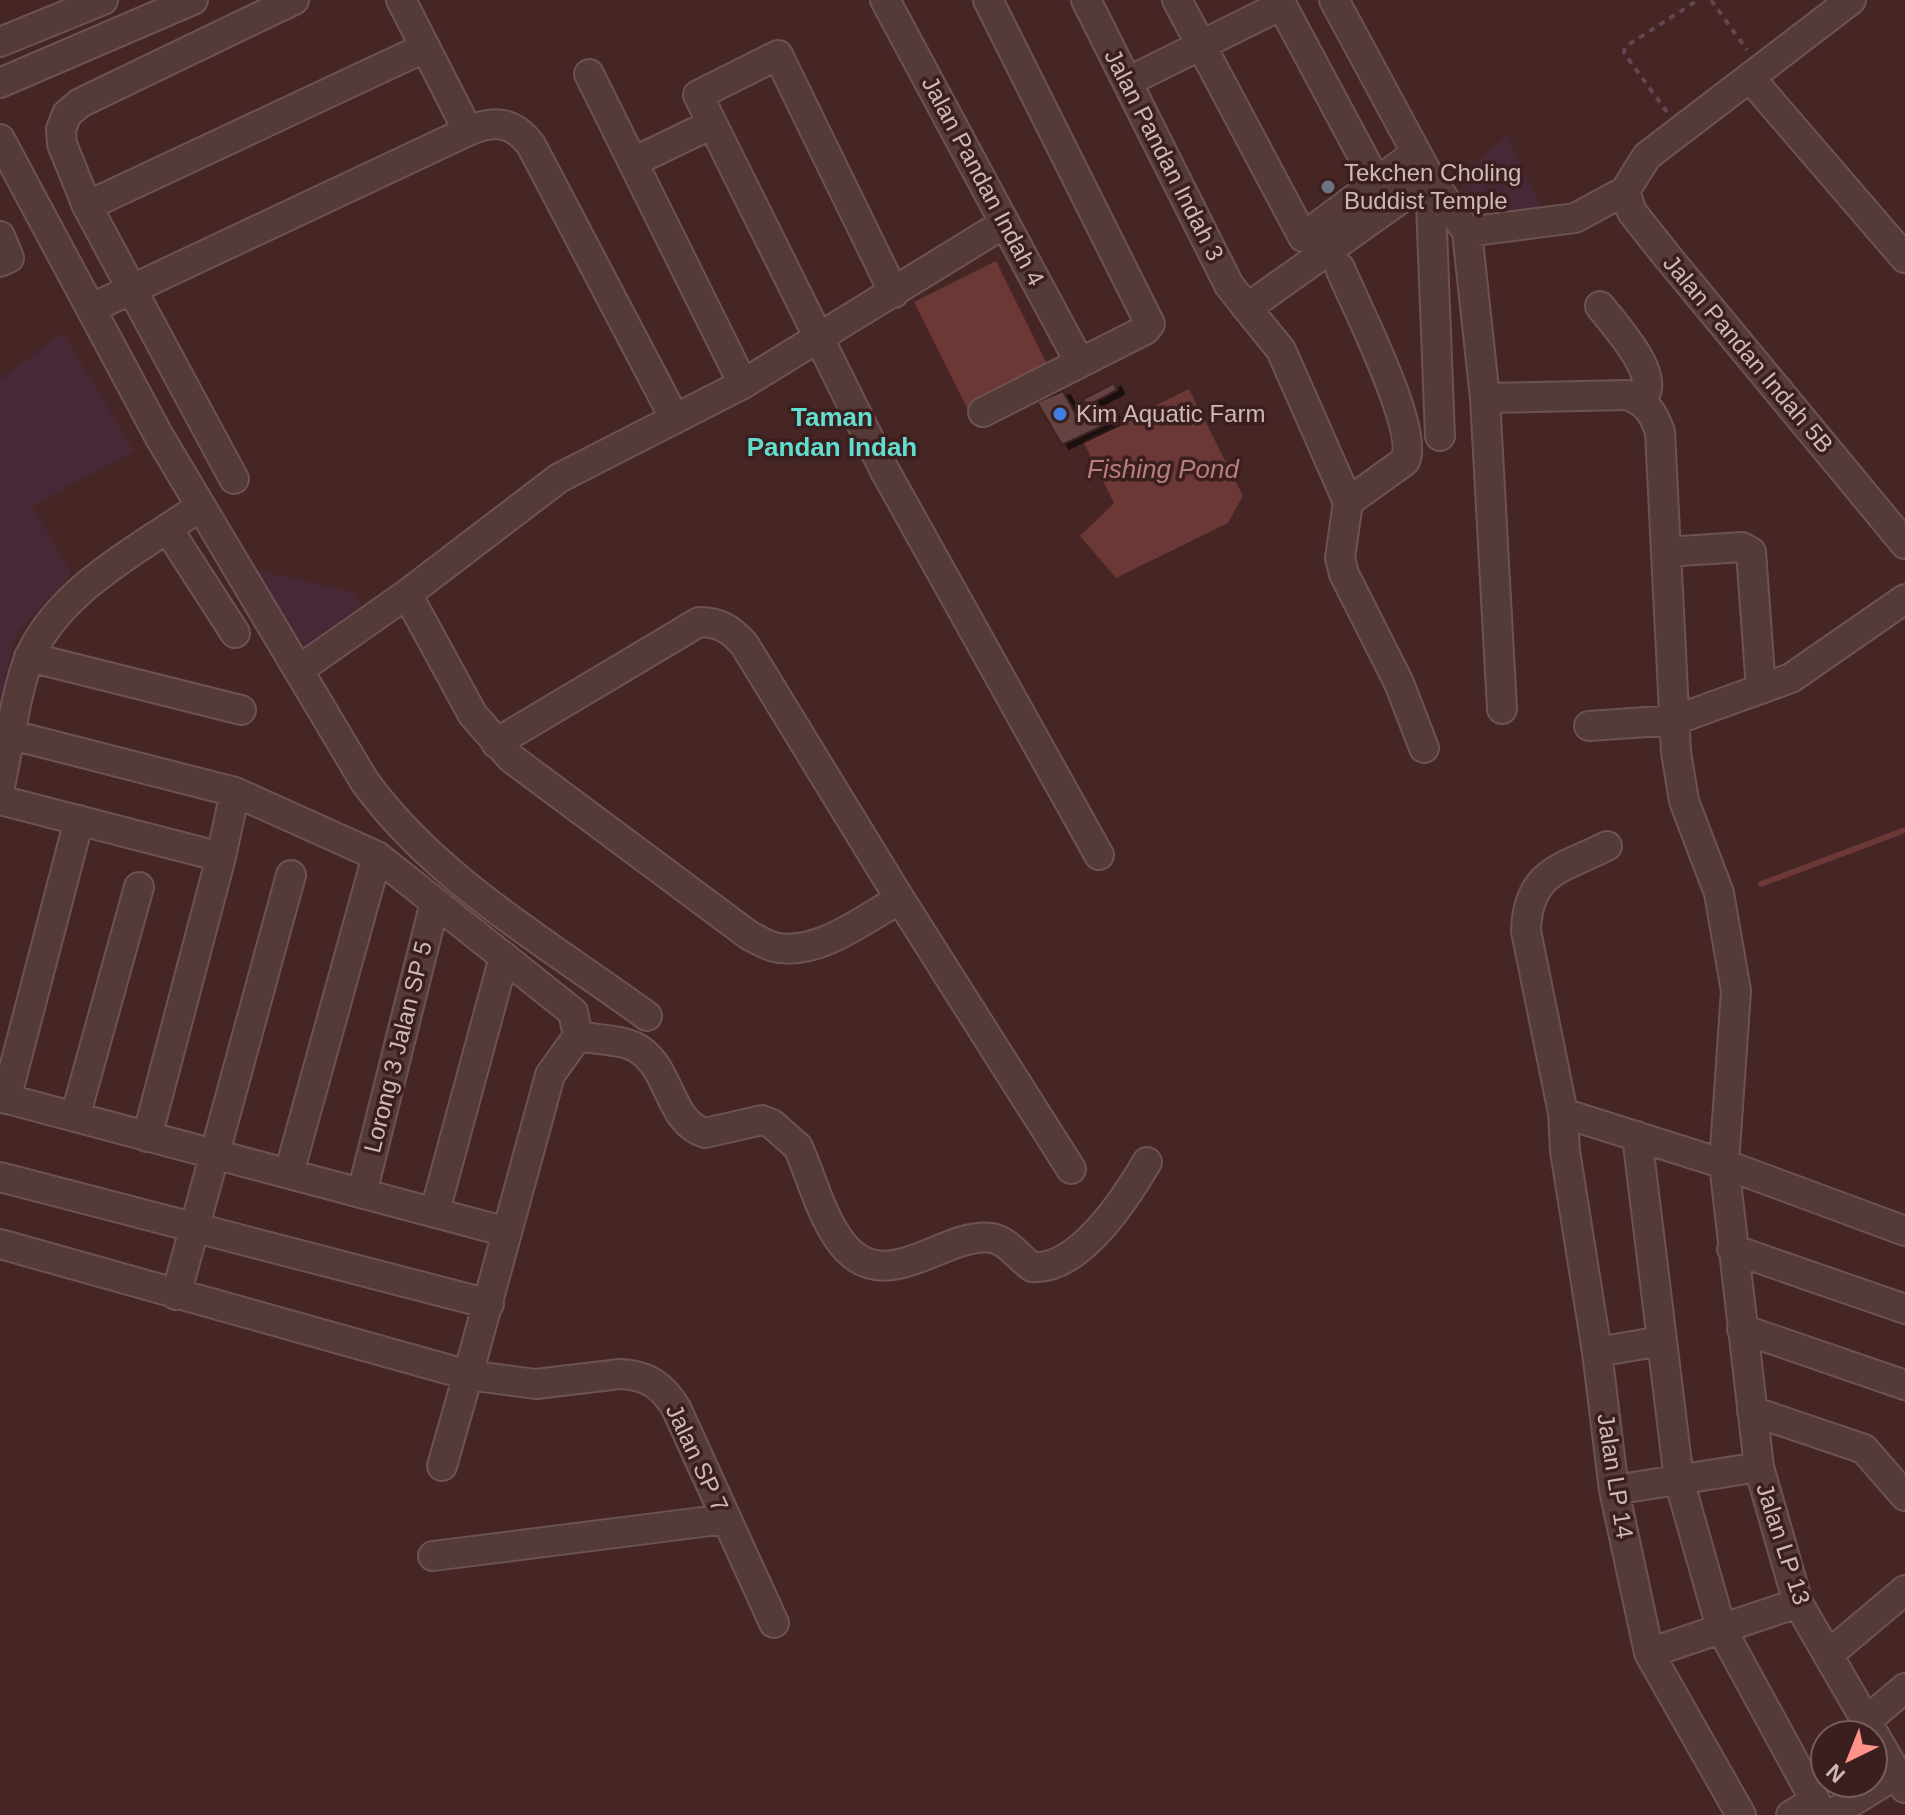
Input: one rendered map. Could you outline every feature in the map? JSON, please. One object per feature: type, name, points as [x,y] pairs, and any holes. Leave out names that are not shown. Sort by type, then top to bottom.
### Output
[{"type":"street","points":[[0,42],[103,0]]},
{"type":"street","points":[[0,83],[193,0]]},
{"type":"street","points":[[234,479],[87,206],[62,144],[61,129],[67,114],[80,103],[294,0]]},
{"type":"street","points":[[401,0],[468,131]]},
{"type":"street","name":"Jalan Pandan Indah 4","points":[[885,0],[1080,363]]},
{"type":"street","points":[[983,412],[1145,330],[1150,324],[988,0]]},
{"type":"street","name":"Jalan Pandan Indah 3","points":[[1086,0],[1229,285],[1281,350],[1348,502]]},
{"type":"street","points":[[1177,0],[1303,237],[1416,153]]},
{"type":"street","points":[[1334,0],[1430,178],[1467,232],[1485,398],[1502,709]]},
{"type":"street","points":[[1467,232],[1575,218],[1625,191],[1647,156],[1851,0]]},
{"type":"street","points":[[1127,82],[1201,47],[1281,2],[1377,183]]},
{"type":"street","points":[[87,206],[424,48]]},
{"type":"street","points":[[894,293],[778,55],[698,95],[817,340],[985,656],[1099,855]]},
{"type":"street","points":[[589,74],[743,384]]},
{"type":"street","points":[[1756,74],[1905,258]]},
{"type":"street","points":[[92,308],[468,131],[499,123],[512,126],[531,145],[675,419]]},
{"type":"street","points":[[633,162],[712,124]]},
{"type":"street","points":[[2,145],[159,436],[365,782],[414,841],[445,869],[647,1016]]},
{"type":"street","points":[[1247,308],[1430,178]]},
{"type":"street","points":[[1430,178],[1440,436]]},
{"type":"street","name":"Jalan Pandan Indah 5B","points":[[1625,191],[1632,212],[1666,255],[1905,544]]},
{"type":"street","points":[[300,669],[407,594],[559,478],[743,384],[1005,223]]},
{"type":"street","points":[[0,236],[9,258],[0,262]]},
{"type":"street","points":[[1340,268],[1406,422],[1409,454],[1405,461],[1348,502],[1340,558],[1344,574],[1399,683],[1424,748]]},
{"type":"street","points":[[1485,398],[1627,395],[1641,400],[1648,393],[1650,382],[1642,364],[1600,306]]},
{"type":"street","name":"Jalan LP 13","points":[[1641,400],[1653,412],[1660,432],[1675,720],[1684,801],[1719,893],[1736,991],[1724,1164],[1759,1467],[1798,1603],[1865,1719]]},
{"type":"street","points":[[0,786],[29,657],[56,615],[99,577],[201,506]]},
{"type":"street","points":[[168,529],[235,633]]},
{"type":"street","points":[[1666,552],[1742,547],[1751,552],[1761,689]]},
{"type":"street","points":[[407,594],[473,715],[496,743],[583,815],[750,936],[776,948],[799,948],[820,943],[900,899]]},
{"type":"street","points":[[1589,726],[1675,720],[1791,678],[1905,599]]},
{"type":"street","points":[[496,743],[691,626],[716,622],[744,644],[900,899],[1071,1169]]},
{"type":"street","points":[[29,657],[241,710]]},
{"type":"street","points":[[12,735],[235,792],[377,856],[504,957],[576,1024],[640,1050],[661,1069],[681,1116],[697,1131],[705,1133],[762,1120],[787,1135],[798,1147],[838,1239],[855,1255],[877,1264],[897,1266],[978,1238],[1002,1241],[1032,1267],[1053,1266],[1084,1243],[1122,1204],[1147,1162]]},
{"type":"street","points":[[147,1137],[221,857],[235,792]]},
{"type":"street","points":[[0,800],[221,857]]},
{"type":"street","points":[[79,820],[3,1098],[507,1232]]},
{"type":"street","name":"Jalan LP 14","points":[[1607,846],[1541,878],[1527,907],[1526,931],[1563,1113],[1565,1151],[1597,1352],[1614,1490],[1649,1653],[1741,1815]]},
{"type":"street","points":[[289,1173],[377,856]]},
{"type":"street","points":[[176,1295],[291,875]]},
{"type":"street","points":[[75,1117],[139,887]]},
{"type":"street","name":"Lorong 3 Jalan SP 5","points":[[362,1193],[435,902]]},
{"type":"street","points":[[435,1211],[504,957]]},
{"type":"street","points":[[442,1466],[550,1075],[576,1024]]},
{"type":"street","points":[[1563,1113],[1724,1164],[1905,1231]]},
{"type":"street","points":[[1637,1136],[1679,1480],[1721,1628],[1815,1812],[1903,1783]]},
{"type":"street","points":[[0,1177],[489,1304]]},
{"type":"street","name":"Jalan SP 7","points":[[0,1244],[468,1375],[516,1384],[620,1374],[637,1375],[653,1381],[676,1408],[774,1623]]},
{"type":"street","points":[[1732,1249],[1905,1309]]},
{"type":"street","points":[[1742,1329],[1905,1385]]},
{"type":"street","points":[[1597,1352],[1662,1341]]},
{"type":"street","points":[[1752,1411],[1864,1449],[1905,1496]]},
{"type":"street","points":[[1614,1490],[1759,1467]]},
{"type":"street","points":[[433,1556],[726,1519]]},
{"type":"street","points":[[1828,1655],[1905,1590]]},
{"type":"street","points":[[1649,1653],[1798,1603]]},
{"type":"street","points":[[1868,1719],[1905,1688]]},
{"type":"street","name":"Jalan LP 13","points":[[1889,1760],[1903,1783]]},
{"type":"path","points":[[1681,130],[1624,53],[1625,47],[1698,0]]},
{"type":"path","points":[[1711,0],[1756,74]]},
{"type":"shaded area","points":[[1507,135],[1543,211],[1476,215],[1458,179]]},
{"type":"shaded area","points":[[63,333],[134,451],[32,506],[72,573],[15,636],[0,702],[0,380]]},
{"type":"shaded area","points":[[256,570],[353,592],[361,606],[304,647]]},
{"type":"water","points":[[996,261],[1050,370],[968,410],[914,302]]},
{"type":"water","name":"Fishing Pond","points":[[1189,389],[1243,496],[1228,523],[1116,578],[1080,536],[1114,503],[1083,441]]},
{"type":"building","points":[[1114,383],[1117,390],[1087,406],[1083,399]]},
{"type":"building","name":"Kim Aquatic Farm","points":[[1063,391],[1079,420],[1110,407],[1115,420],[1062,445],[1037,402]]},
{"type":"waterway","points":[[1761,884],[1905,830]]},
{"type":"place","name":"Tekchen Choling Buddist Temple","points":[[1328,187]]},
{"type":"place","name":"Kim Aquatic Farm","points":[[1060,414]]},
{"type":"district","name":"Taman Pandan Indah","points":[[832,432]]}]
